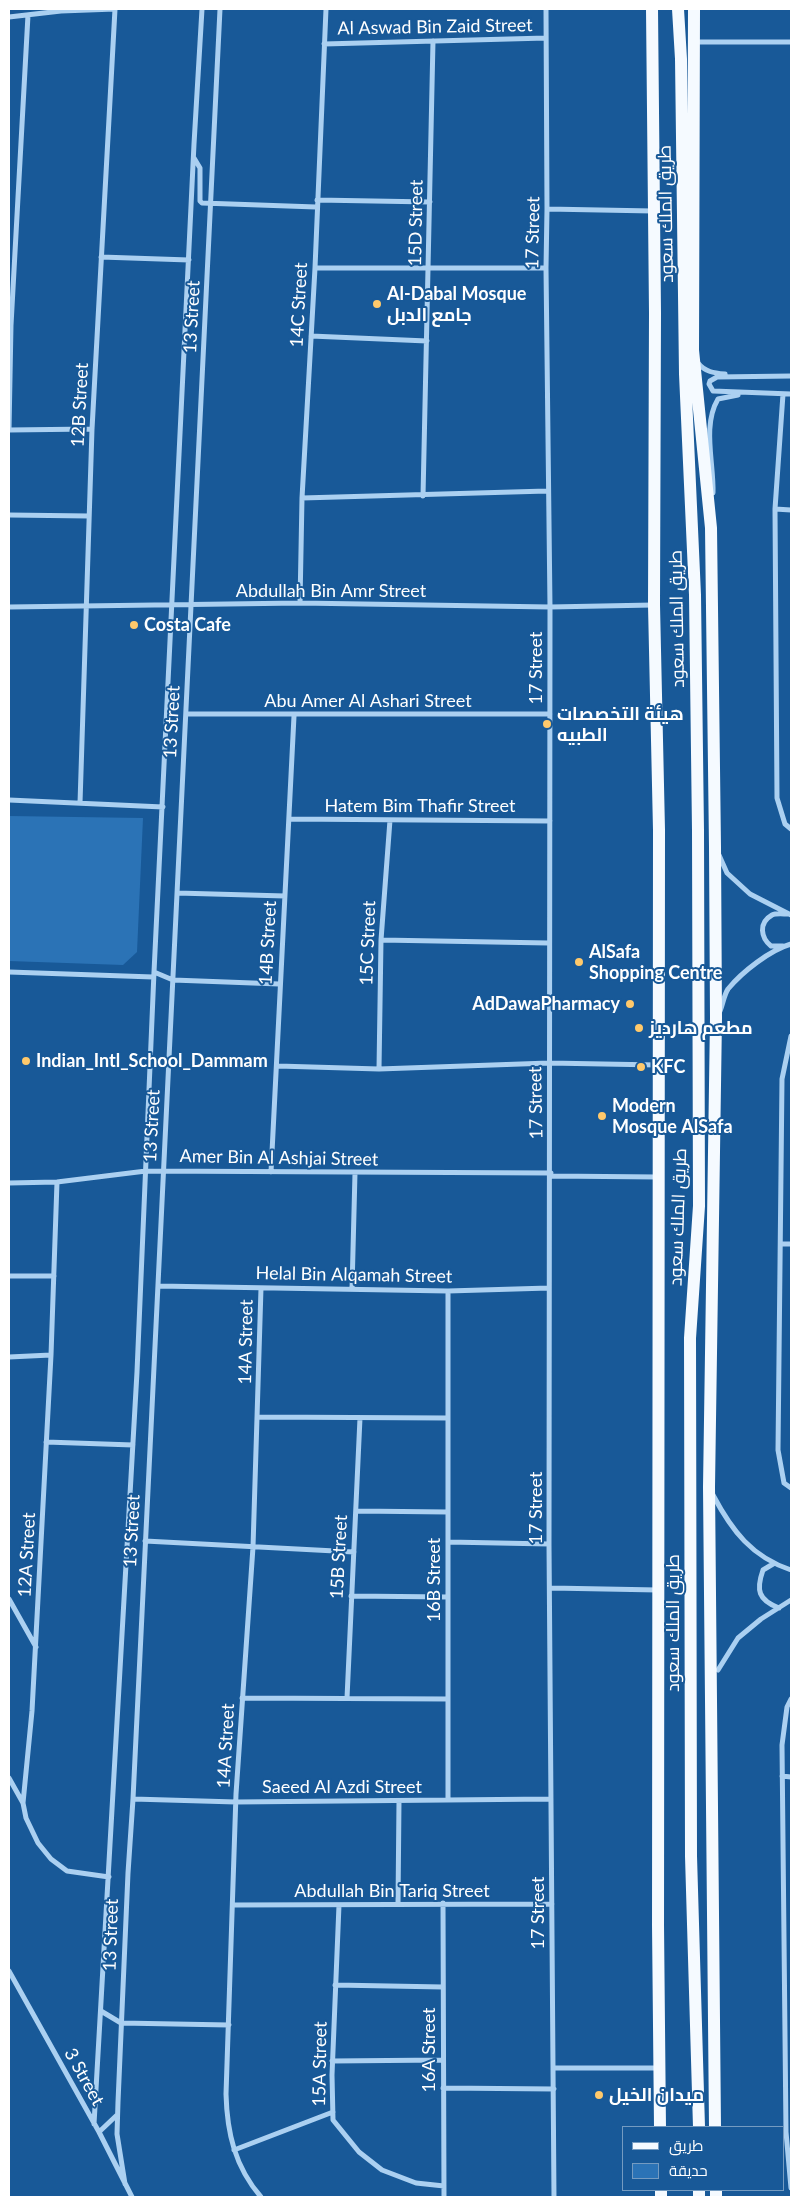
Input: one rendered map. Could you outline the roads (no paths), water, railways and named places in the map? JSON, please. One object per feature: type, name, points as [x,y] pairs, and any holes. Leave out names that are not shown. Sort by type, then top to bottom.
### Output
[{"type":"main road","name":"طريق الملك سعود","points":[[652,9],[654,605],[659,830],[658,1590],[660,2126]]},
{"type":"main road","name":"طريق الملك سعود","points":[[678,9],[681,59],[685,374],[695,595],[698,831],[699,1206],[690,1338],[690,1378],[691,1856],[699,2126]]},
{"type":"main road","points":[[694,9],[696,42],[693,350],[711,528],[715,846],[716,1018],[709,1487],[715,2126]]},
{"type":"main road","points":[[681,59],[689,263],[694,270]]},
{"type":"street","points":[[9,17],[61,11],[115,9]]},
{"type":"street","name":"12B Street","points":[[80,803],[92,430],[115,9]]},
{"type":"street","name":"13 Street","points":[[94,2124],[133,1445],[154,975],[202,9]]},
{"type":"street","name":"13 Street","points":[[125,2184],[117,2134],[121,2023],[220,9]]},
{"type":"street","name":"14C Street","points":[[300,604],[302,498],[315,268],[316,208],[326,9]]},
{"type":"street","name":"17 Street","points":[[546,9],[546,268],[550,607],[548,942],[551,1175],[549,1544],[551,1588],[554,2197]]},
{"type":"street","points":[[28,15],[10,325],[9,430],[92,430]]},
{"type":"street","name":"Al Aswad Bin Zaid Street","points":[[324,44],[546,38]]},
{"type":"street","name":"15D Street","points":[[424,496],[433,41]]},
{"type":"street","points":[[696,42],[791,42]]},
{"type":"street","points":[[194,158],[200,168],[200,201],[202,203],[316,208]]},
{"type":"street","points":[[317,200],[430,202]]},
{"type":"street","points":[[547,209],[653,211]]},
{"type":"street","points":[[101,257],[189,260]]},
{"type":"street","points":[[315,268],[546,268]]},
{"type":"street","points":[[311,336],[427,341]]},
{"type":"street","points":[[693,350],[698,364],[702,368],[712,373],[743,376]]},
{"type":"street","points":[[791,376],[717,377],[710,381],[709,384],[713,391],[791,394]]},
{"type":"street","points":[[711,528],[713,488],[710,428],[712,410],[718,399],[745,393]]},
{"type":"street","points":[[783,394],[775,509],[777,798],[785,824],[791,829]]},
{"type":"street","points":[[302,498],[548,491]]},
{"type":"street","points":[[775,509],[791,510]]},
{"type":"street","points":[[9,515],[89,516]]},
{"type":"street","name":"Abdullah Bin Amr Street","points":[[9,607],[300,604],[550,607],[654,605]]},
{"type":"street","name":"Abu Amer Al Ashari Street","points":[[186,714],[294,716],[550,714]]},
{"type":"street","name":"14B Street","points":[[271,1172],[278,1066],[279,984],[294,716]]},
{"type":"street","points":[[9,800],[163,807]]},
{"type":"street","name":"Hatem Bim Thafir Street","points":[[289,819],[550,821]]},
{"type":"street","name":"15C Street","points":[[379,1069],[381,940],[390,820]]},
{"type":"street","points":[[715,846],[727,874],[750,894],[790,914]]},
{"type":"street","points":[[177,893],[285,896]]},
{"type":"street","points":[[790,914],[773,914],[764,921],[762,932],[764,940],[771,946],[791,944]]},
{"type":"street","points":[[381,940],[548,942]]},
{"type":"street","points":[[716,1018],[727,990],[749,968],[784,946]]},
{"type":"street","points":[[9,972],[154,975],[173,980],[279,984]]},
{"type":"street","points":[[791,1036],[782,1078],[778,1450],[784,1483],[791,1488]]},
{"type":"street","points":[[278,1066],[379,1069],[549,1063],[658,1065]]},
{"type":"street","name":"Amer Bin Al Ashjai Street","points":[[9,1183],[57,1182],[146,1171],[658,1177]]},
{"type":"street","points":[[352,1290],[355,1173]]},
{"type":"street","name":"12A Street","points":[[57,1182],[51,1355],[36,1647],[23,1803],[26,1818],[38,1843],[51,1859],[67,1871],[109,1877]]},
{"type":"street","points":[[781,1244],[791,1244]]},
{"type":"street","points":[[9,1276],[54,1276]]},
{"type":"street","name":"Helal Bin Alqamah Street","points":[[158,1286],[448,1291],[549,1288]]},
{"type":"street","name":"14A Street","points":[[260,1288],[253,1547],[236,1802],[227,2122],[234,2150],[250,2185],[260,2197]]},
{"type":"street","name":"16B Street","points":[[448,1291],[448,1800]]},
{"type":"street","points":[[9,1358],[51,1355]]},
{"type":"street","points":[[258,1417],[448,1418]]},
{"type":"street","name":"15B Street","points":[[347,1698],[360,1418]]},
{"type":"street","points":[[46,1442],[133,1445]]},
{"type":"street","points":[[709,1487],[722,1513],[744,1542],[773,1564],[791,1570]]},
{"type":"street","points":[[356,1511],[448,1512]]},
{"type":"street","points":[[145,1541],[354,1552]]},
{"type":"street","points":[[448,1542],[549,1544]]},
{"type":"street","points":[[773,1564],[763,1570],[759,1583],[760,1593],[764,1600],[779,1608]]},
{"type":"street","points":[[551,1588],[658,1590]]},
{"type":"street","points":[[351,1596],[448,1597]]},
{"type":"street","points":[[9,1599],[36,1647]]},
{"type":"street","points":[[718,1670],[738,1638],[760,1619],[791,1600]]},
{"type":"street","points":[[242,1698],[448,1699]]},
{"type":"street","points":[[791,1699],[782,1745],[786,2132],[791,2188]]},
{"type":"street","points":[[782,1776],[791,1777]]},
{"type":"street","points":[[9,1778],[23,1803]]},
{"type":"street","name":"Saeed Al Azdi Street","points":[[133,1799],[236,1802],[551,1799]]},
{"type":"street","points":[[398,1904],[399,1801]]},
{"type":"street","name":"16A Street","points":[[443,1904],[444,2197]]},
{"type":"street","name":"Abdullah Bin Tariq Street","points":[[233,1905],[552,1904]]},
{"type":"street","name":"15A Street","points":[[339,1905],[332,2061],[333,2120],[360,2152],[382,2170],[416,2183],[444,2186]]},
{"type":"street","points":[[783,1913],[791,1913]]},
{"type":"street","name":"3 Street","points":[[9,1971],[94,2124],[132,2197]]},
{"type":"street","points":[[335,1985],[443,1987]]},
{"type":"street","points":[[101,2011],[121,2023],[229,2025]]},
{"type":"street","points":[[785,2033],[791,2034]]},
{"type":"street","points":[[332,2061],[443,2060]]},
{"type":"street","points":[[553,2068],[660,2068]]},
{"type":"street","points":[[443,2088],[554,2089]]},
{"type":"street","points":[[234,2150],[333,2112]]},
{"type":"street","points":[[98,2132],[117,2115]]},
{"type":"place","name":"Al-Dabal Mosque جامع الدبل","points":[[377,304]]},
{"type":"place","name":"Costa Cafe","points":[[134,625]]},
{"type":"place","name":"هيئة التخصصات الطبيه","points":[[547,724]]},
{"type":"place","name":"AlSafa Shopping Centre","points":[[579,962]]},
{"type":"place","name":"AdDawaPharmacy","points":[[630,1004]]},
{"type":"place","name":"مطعم هارديز","points":[[639,1028]]},
{"type":"place","name":"Indian_Intl_School_Dammam","points":[[26,1061]]},
{"type":"place","name":"KFC","points":[[641,1067]]},
{"type":"place","name":"Modern Mosque AlSafa","points":[[602,1116]]},
{"type":"place","name":"ميدان الخيل","points":[[599,2095]]}]
